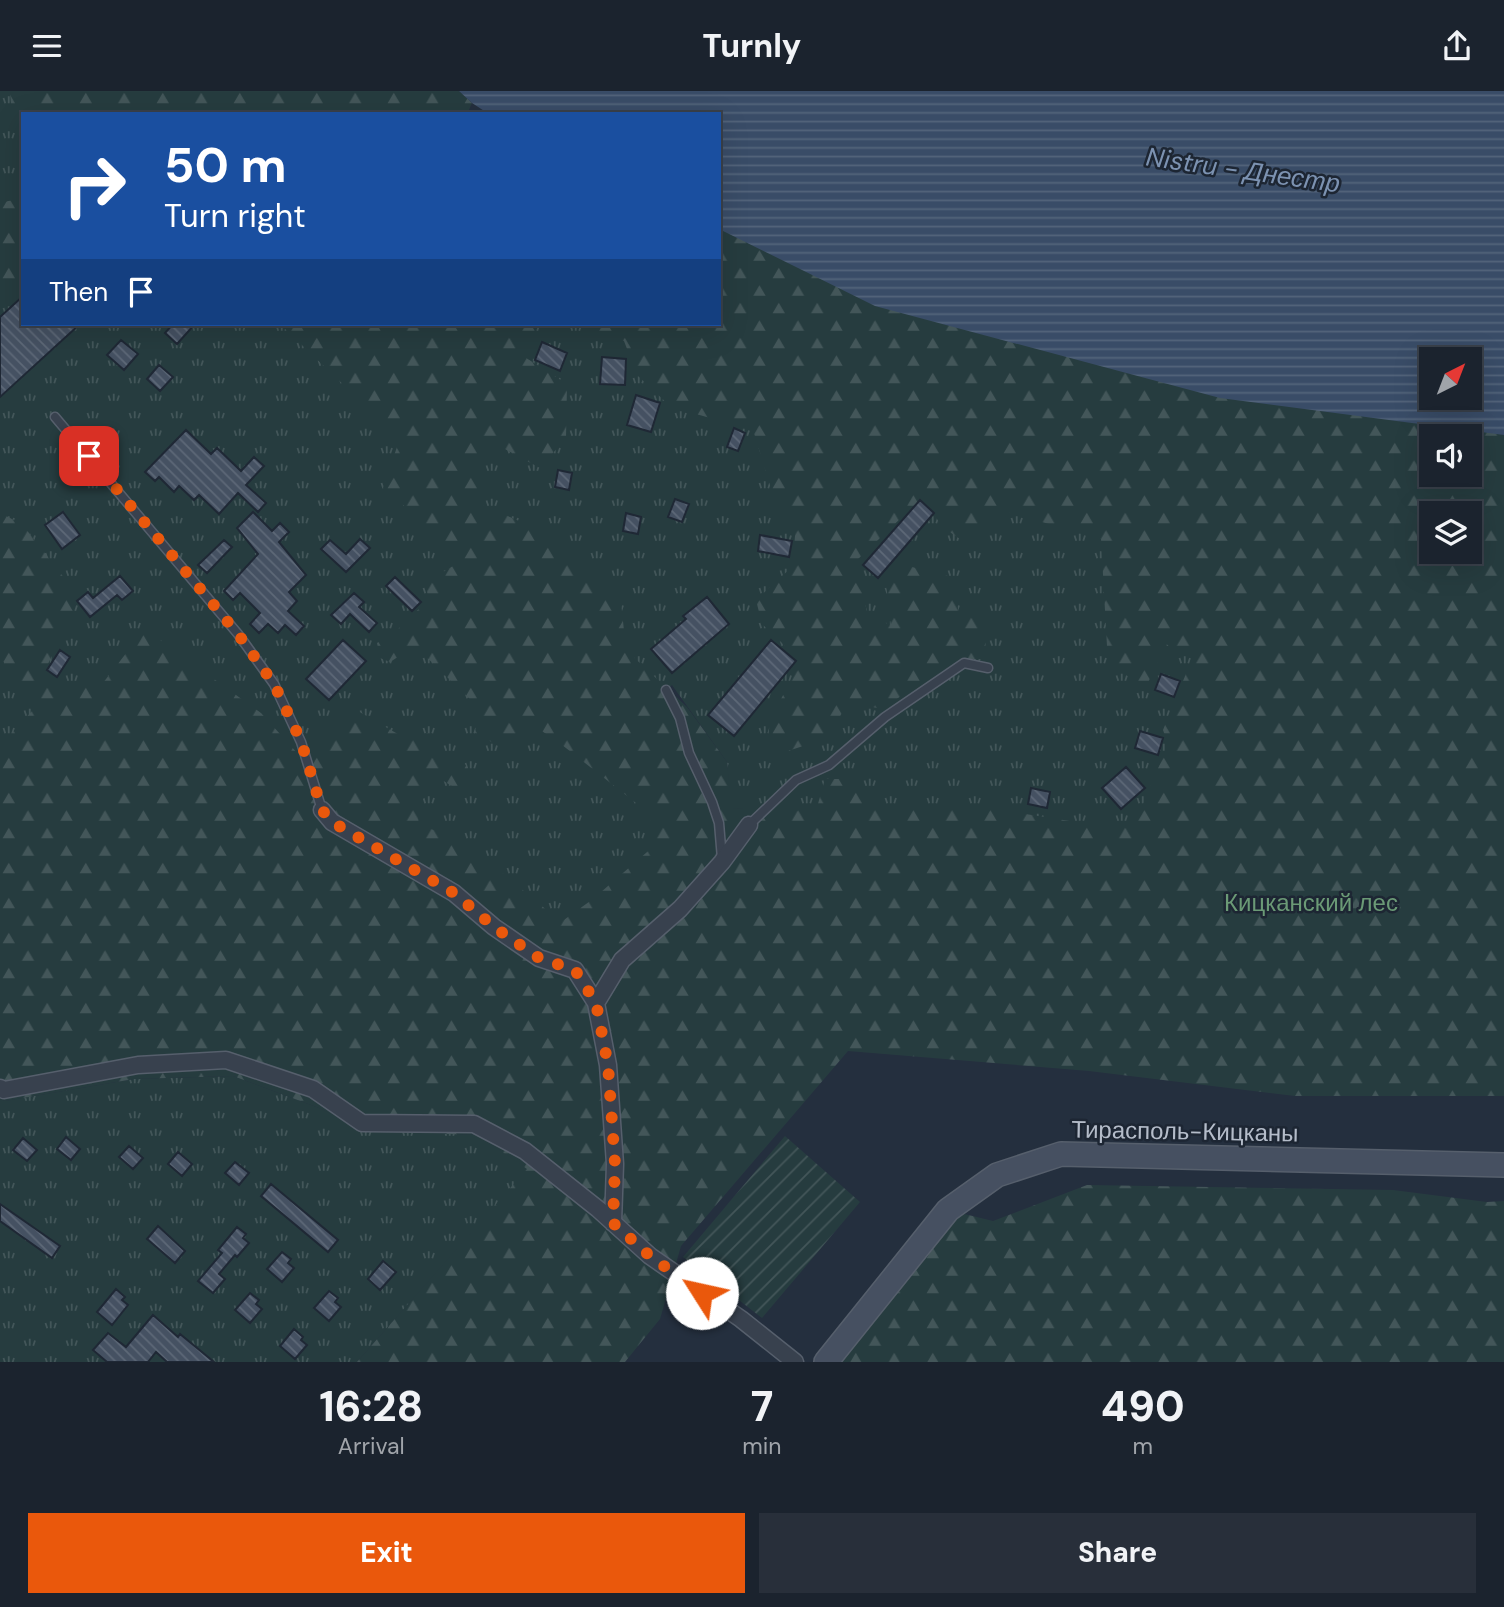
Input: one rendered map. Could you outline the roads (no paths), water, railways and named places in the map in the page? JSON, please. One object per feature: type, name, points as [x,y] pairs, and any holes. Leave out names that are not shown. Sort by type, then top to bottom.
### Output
[{"type":"street","points":[[322,810],[332,822],[454,893],[494,927],[539,958],[575,970],[596,1003],[608,1065],[615,1164],[613,1223]]},
{"type":"street","points":[[596,1003],[622,960],[680,909],[722,862],[749,825]]},
{"type":"street","points":[[0,1088],[4,1090],[138,1065],[226,1060],[313,1090],[362,1123],[474,1124],[525,1151],[650,1256],[741,1319],[795,1362]]},
{"type":"street","name":"Тирасполь-Кицканы","points":[[826,1362],[948,1210],[998,1175],[1061,1153],[1504,1165]]},
{"type":"lane","points":[[55,417],[238,634],[274,684],[301,741],[322,810]]},
{"type":"lane","points":[[749,825],[796,780],[829,765],[885,717],[964,663],[988,668]]},
{"type":"lane","points":[[666,690],[680,718],[689,753],[719,823],[722,862]]},
{"type":"water","name":"Nistru - Днестр","points":[[459,91],[1504,91],[1504,435],[1482,432],[1482,424],[1420,424],[1220,398],[875,306],[721,230],[721,112],[486,112]]},
{"type":"park label","name":"Кицканский лес","points":[[1311,902]]}]
